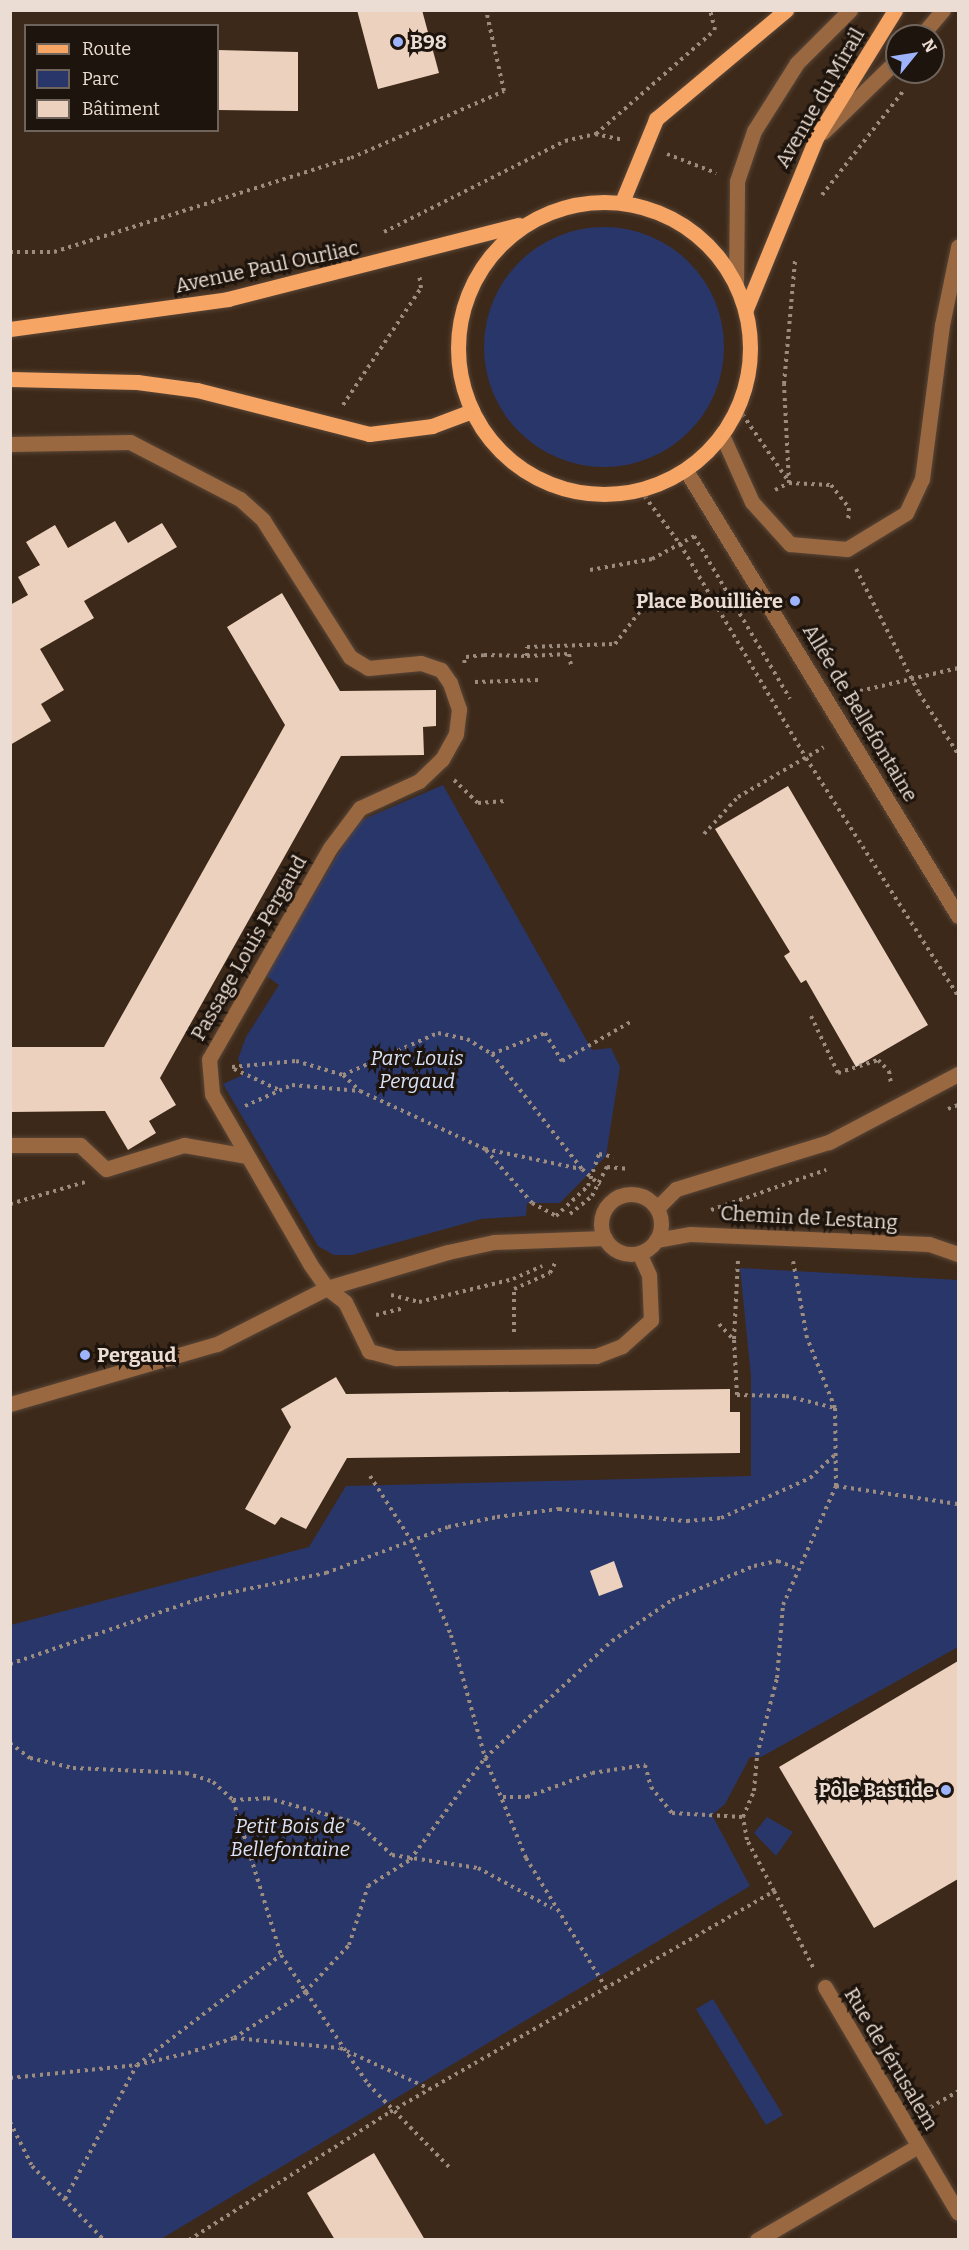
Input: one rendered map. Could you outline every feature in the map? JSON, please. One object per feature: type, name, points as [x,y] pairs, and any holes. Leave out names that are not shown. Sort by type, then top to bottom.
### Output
[{"type":"main road","points":[[622,202],[656,119],[675,99],[786,10]]},
{"type":"main road","name":"Avenue du Mirail","points":[[746,309],[816,138],[895,10]]},
{"type":"main road","points":[[622,202],[656,210],[686,226],[706,242],[736,284],[746,309],[749,365],[738,408],[722,435],[687,471],[640,490],[607,494],[544,481],[507,455],[472,411],[458,346],[462,314],[487,259],[527,222],[565,206],[622,202]]},
{"type":"main road","name":"Avenue Paul Ourliac","points":[[10,329],[228,299],[422,254],[527,222]]},
{"type":"main road","points":[[10,379],[137,382],[197,390],[369,435],[422,428],[472,411]]},
{"type":"street","points":[[736,284],[737,181],[754,131],[797,63],[850,10]]},
{"type":"street","points":[[931,24],[943,10]]},
{"type":"street","points":[[816,138],[885,72]]},
{"type":"street","points":[[722,435],[752,502],[790,543],[847,549],[906,513],[922,479],[942,325],[958,247]]},
{"type":"street","points":[[10,444],[130,442],[240,499],[263,520],[350,657],[368,668],[421,663],[441,670],[450,683]]},
{"type":"street","name":"Allée de Bellefontaine","points":[[687,471],[958,916]]},
{"type":"street","name":"Passage Louis Pergaud","points":[[450,683],[459,709],[456,734],[442,759],[419,781],[360,808],[330,848],[209,1059],[212,1094],[327,1288],[345,1302],[369,1351],[396,1358],[596,1356],[638,1335],[651,1320],[649,1275],[639,1253]]},
{"type":"street","points":[[657,1208],[676,1189],[829,1142],[958,1074]]},
{"type":"street","points":[[10,1145],[80,1145],[106,1169],[184,1145],[247,1156]]},
{"type":"street","points":[[636,1194],[657,1208],[661,1219],[656,1240],[639,1253],[619,1251],[605,1238],[603,1215],[617,1197],[636,1194]]},
{"type":"street","name":"Chemin de Lestang","points":[[656,1240],[686,1235],[928,1244],[958,1254]]},
{"type":"street","points":[[10,1404],[217,1344],[327,1288],[494,1242],[605,1238]]},
{"type":"street","name":"Rue de Jérusalem","points":[[825,1988],[958,2213]]},
{"type":"street","points":[[758,2240],[918,2146]]},
{"type":"path","points":[[10,252],[54,252],[351,158],[504,91],[486,10]]},
{"type":"path","points":[[595,134],[715,30],[710,10]]},
{"type":"path","points":[[819,199],[909,84]]},
{"type":"path","points":[[377,236],[565,141],[595,134],[645,145],[737,181]]},
{"type":"path","points":[[789,483],[784,384],[792,268],[799,248]]},
{"type":"path","points":[[340,410],[421,288],[419,276]]},
{"type":"path","points":[[738,408],[789,483]]},
{"type":"path","points":[[789,483],[831,485],[849,508],[847,549],[911,679],[958,754]]},
{"type":"path","points":[[640,490],[680,544],[806,758],[958,996]]},
{"type":"path","points":[[694,536],[790,699]]},
{"type":"path","points":[[590,570],[652,559],[680,544]]},
{"type":"path","points":[[526,656],[526,647],[615,644],[644,606]]},
{"type":"path","points":[[450,683],[466,657],[569,654],[571,665]]},
{"type":"path","points":[[860,691],[958,668]]},
{"type":"path","points":[[475,681],[540,680]]},
{"type":"path","points":[[704,834],[738,797],[824,747]]},
{"type":"path","points":[[462,793],[478,803],[506,801]]},
{"type":"path","points":[[811,1016],[838,1073],[878,1060],[890,1071],[891,1083]]},
{"type":"path","points":[[492,1054],[545,1033],[562,1062],[632,1021]]},
{"type":"path","points":[[343,1075],[438,1033],[467,1039],[492,1054],[582,1169],[600,1185]]},
{"type":"path","points":[[210,1069],[296,1061],[343,1075],[360,1092]]},
{"type":"path","points":[[230,1067],[280,1090]]},
{"type":"path","points":[[224,1115],[292,1085],[360,1092],[485,1149],[582,1169]]},
{"type":"path","points":[[940,1113],[958,1105]]},
{"type":"path","points":[[485,1149],[532,1203],[556,1216]]},
{"type":"path","points":[[556,1216],[592,1178],[599,1154],[614,1157]]},
{"type":"path","points":[[543,1222],[585,1205],[600,1185],[607,1167],[629,1170]]},
{"type":"path","points":[[686,1235],[689,1217],[831,1168]]},
{"type":"path","points":[[10,1204],[85,1182],[106,1169]]},
{"type":"path","points":[[738,1256],[734,1340],[737,1395],[786,1395],[835,1408]]},
{"type":"path","points":[[514,1356],[513,1289],[550,1273],[557,1260]]},
{"type":"path","points":[[793,1260],[807,1338],[835,1408],[836,1486],[817,1534],[795,1568],[783,1605],[777,1678],[757,1755],[754,1791],[742,1817],[747,1840],[825,1988]]},
{"type":"path","points":[[383,1297],[419,1302],[513,1279],[543,1266]]},
{"type":"path","points":[[371,1316],[404,1308]]},
{"type":"path","points":[[719,1323],[734,1340]]},
{"type":"path","points":[[10,1664],[199,1599],[326,1573],[411,1540],[497,1517],[559,1509],[687,1521],[722,1518],[810,1478],[837,1453]]},
{"type":"path","points":[[370,1476],[411,1540],[451,1635],[485,1758],[552,1908],[606,1988]]},
{"type":"path","points":[[836,1486],[958,1504]]},
{"type":"path","points":[[10,2078],[137,2065],[234,2038],[305,1992],[349,1945],[368,1886],[410,1860],[485,1758],[612,1641],[672,1600],[754,1566],[778,1562],[795,1568]]},
{"type":"path","points":[[10,1658],[16,1662]]},
{"type":"path","points":[[10,1743],[30,1758],[73,1768],[186,1773],[213,1782],[233,1800],[281,1955],[340,2048],[390,2112],[426,2138],[451,2169]]},
{"type":"path","points":[[503,1797],[527,1797],[592,1773],[645,1765],[651,1787],[672,1813],[742,1817]]},
{"type":"path","points":[[233,1800],[267,1798],[357,1822],[392,1855],[410,1860],[478,1868],[552,1908]]},
{"type":"path","points":[[189,2240],[390,2112],[774,1891]]},
{"type":"path","points":[[65,2199],[137,2065],[239,1992],[281,1955]]},
{"type":"path","points":[[234,2038],[340,2048],[430,2089]]},
{"type":"path","points":[[905,2122],[958,2091]]},
{"type":"path","points":[[10,2122],[32,2166],[104,2240]]},
{"type":"green space","points":[[604,227],[639,232],[650,236],[671,247],[689,262],[704,280],[715,301],[719,312],[724,347],[719,382],[715,393],[704,414],[689,432],[671,447],[650,458],[639,462],[604,467],[569,462],[558,458],[537,447],[519,432],[504,414],[493,393],[489,382],[484,347],[489,312],[493,301],[504,280],[519,262],[537,247],[558,236],[569,232]]},
{"type":"green space","name":"Parc Louis Pergaud","points":[[443,785],[592,1050],[611,1048],[620,1067],[606,1156],[560,1203],[527,1203],[526,1216],[481,1219],[352,1255],[334,1255],[318,1246],[223,1084],[245,1074],[238,1059],[246,1037],[279,985],[265,975],[357,822]]},
{"type":"green space","name":"Petit Bois de Bellefontaine","points":[[740,1268],[958,1280],[958,1647],[761,1757],[750,1757],[725,1804],[712,1815],[750,1886],[161,2239],[11,2240],[11,1625],[309,1547],[346,1486],[751,1476],[751,1376]]},
{"type":"green space","points":[[767,1817],[793,1832],[776,1856],[754,1833]]},
{"type":"green space","points":[[713,1999],[783,2115],[766,2125],[696,2009]]},
{"type":"building","name":"B98","points":[[357,10],[422,10],[439,73],[378,89]]},
{"type":"building","points":[[219,50],[298,52],[298,111],[219,110]]},
{"type":"building","points":[[115,521],[128,543],[162,523],[177,547],[84,601],[94,618],[40,649],[64,690],[41,704],[51,721],[10,745],[10,605],[28,595],[18,577],[40,565],[26,542],[55,525],[68,548]]},
{"type":"building","points":[[282,593],[340,691],[436,690],[436,726],[423,727],[424,755],[341,756],[160,1078],[176,1105],[149,1121],[156,1133],[128,1150],[105,1111],[10,1112],[10,1047],[104,1047],[285,725],[227,627]]},
{"type":"building","points":[[788,786],[928,1025],[856,1067],[806,980],[801,983],[784,956],[790,952],[715,829]]},
{"type":"building","points":[[336,1377],[346,1394],[730,1389],[730,1412],[740,1412],[740,1453],[347,1458],[306,1529],[281,1517],[275,1525],[245,1509],[291,1427],[281,1409]]},
{"type":"building","points":[[614,1561],[623,1587],[599,1596],[590,1571]]},
{"type":"building","points":[[958,1661],[958,1879],[874,1928],[779,1767]]},
{"type":"building","points":[[374,2153],[425,2240],[335,2240],[307,2193]]},
{"type":"place","name":"B98","points":[[398,42]]},
{"type":"place","name":"Place Bouillière","points":[[795,601]]},
{"type":"place","name":"Pergaud","points":[[85,1355]]},
{"type":"place","name":"Pôle Bastide","points":[[946,1790]]}]
